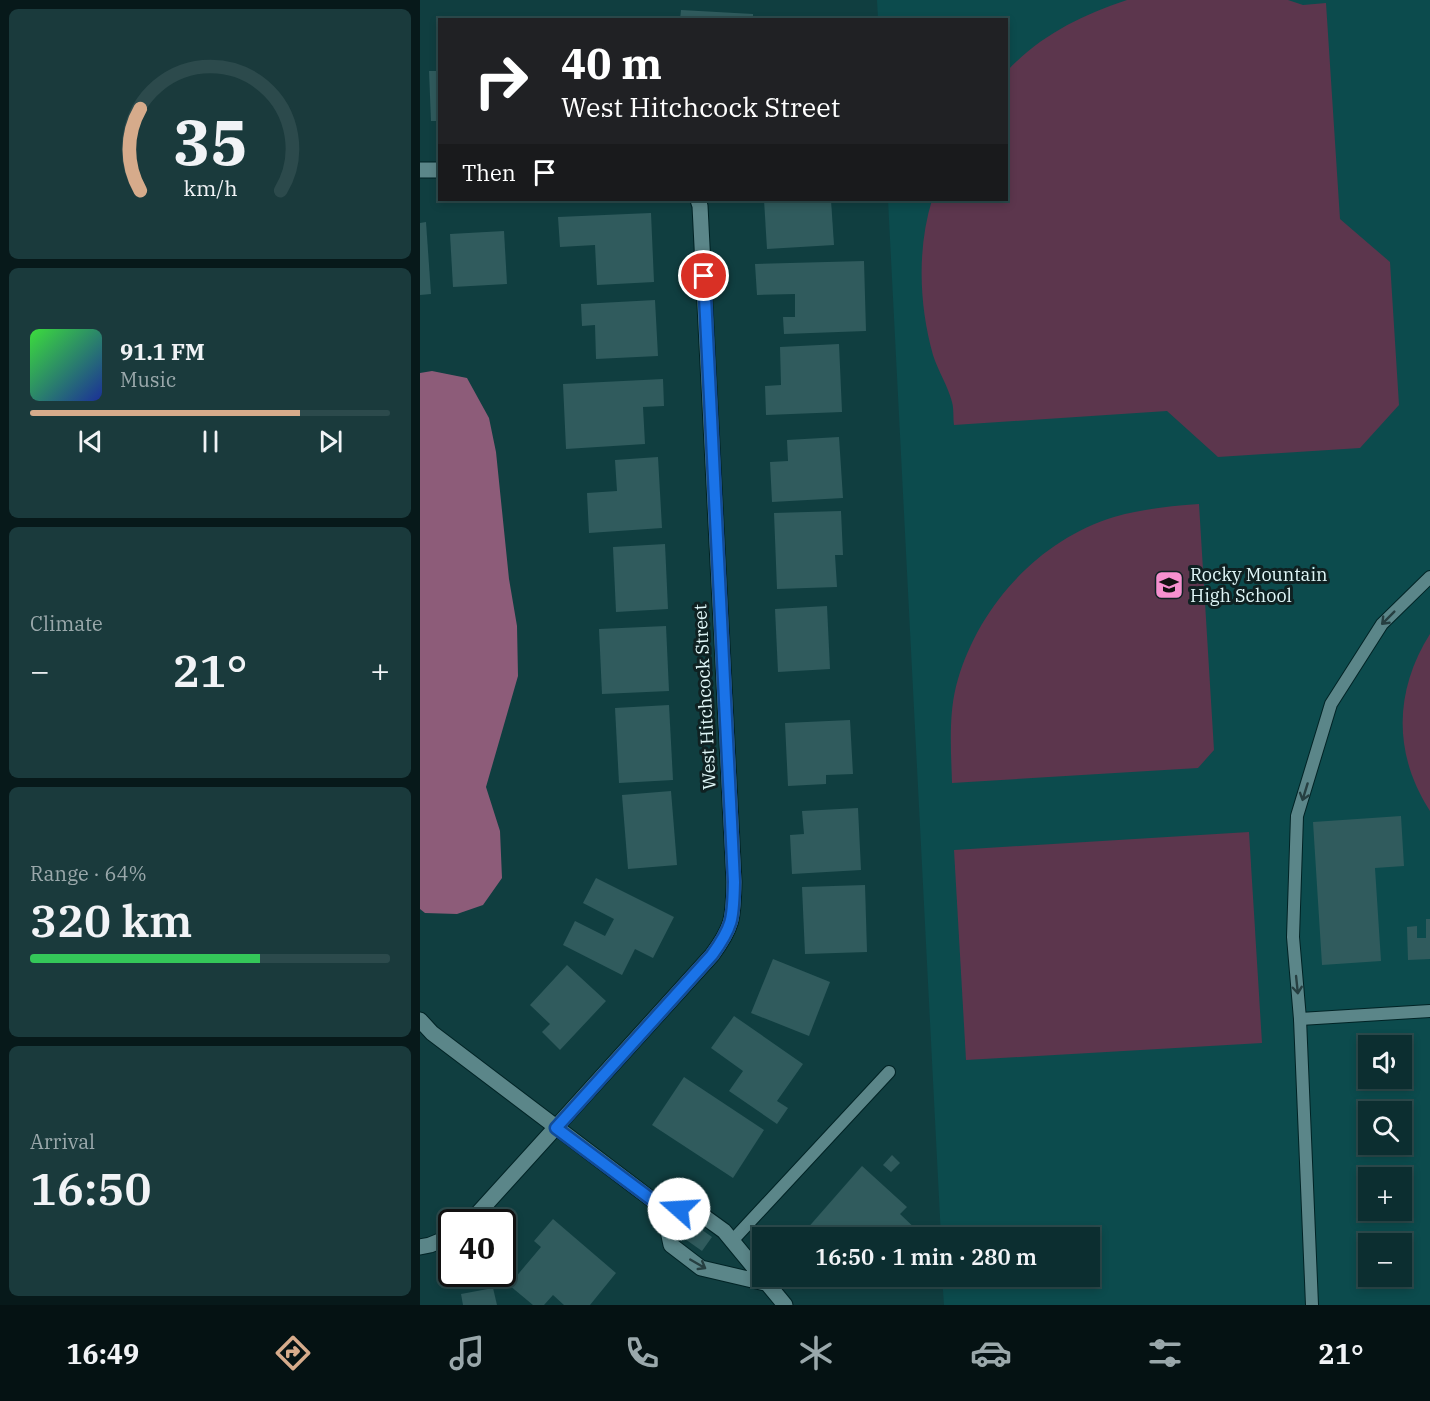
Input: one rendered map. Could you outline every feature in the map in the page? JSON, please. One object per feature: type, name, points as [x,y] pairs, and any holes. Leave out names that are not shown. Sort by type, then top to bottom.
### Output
[{"type":"street","points":[[420,171],[438,170]]},
{"type":"street","name":"West Hitchcock Street","points":[[482,1209],[712,955],[725,937],[732,919],[734,882],[698,201]]},
{"type":"street","points":[[420,1020],[432,1033],[663,1208],[695,1210],[724,1231],[752,1266]]},
{"type":"street","points":[[663,1208],[671,1245],[701,1268],[752,1280]]},
{"type":"street","points":[[420,1247],[438,1242]]},
{"type":"street","points":[[769,1287],[785,1305]]},
{"type":"lane","points":[[1312,1305],[1300,1019],[1293,937],[1297,816],[1331,704],[1382,624],[1430,577]]},
{"type":"lane","points":[[1300,1019],[1430,1011]]},
{"type":"lane","points":[[732,1241],[889,1072]]},
{"type":"shaded area","name":"Rocky Mountain High School","points":[[877,0],[1430,0],[1430,1305],[944,1305],[943,1287],[1100,1287],[1100,1227],[940,1227],[888,201],[1008,201],[1008,18],[878,18]]},
{"type":"shaded area","points":[[1127,0],[1288,0],[1303,5],[1326,3],[1340,219],[1390,262],[1399,405],[1360,448],[1218,457],[1167,411],[954,425],[952,402],[935,361],[928,336],[923,297],[922,257],[932,201],[1008,201],[1008,70],[1033,47],[1062,28]]},
{"type":"shaded area","points":[[432,371],[467,378],[489,418],[496,452],[509,579],[517,626],[518,676],[486,787],[500,831],[502,878],[483,905],[457,914],[425,913],[420,909],[420,373]]},
{"type":"shaded area","points":[[1199,504],[1214,750],[1198,768],[952,783],[951,717],[958,679],[981,626],[997,601],[1016,579],[1037,559],[1061,542],[1087,528],[1114,517],[1135,512]]},
{"type":"shaded area","points":[[1430,634],[1430,811],[1409,767],[1404,745],[1403,722],[1404,700],[1410,678],[1418,656]]},
{"type":"shaded area","points":[[1249,832],[1262,1043],[966,1060],[954,850]]},
{"type":"building","points":[[681,10],[753,14],[753,18],[680,18]]},
{"type":"building","points":[[647,16],[648,18],[599,18]]},
{"type":"building","points":[[429,71],[438,71],[438,121],[431,121]]},
{"type":"building","points":[[764,201],[831,201],[834,245],[767,249]]},
{"type":"building","points":[[651,213],[654,282],[597,285],[595,245],[560,247],[558,217]]},
{"type":"building","points":[[426,222],[431,294],[420,295],[420,223]]},
{"type":"building","points":[[504,231],[507,284],[453,287],[450,234]]},
{"type":"building","points":[[864,261],[866,331],[784,334],[783,317],[795,317],[795,294],[757,295],[755,264]]},
{"type":"building","points":[[655,300],[658,356],[596,359],[595,325],[582,326],[581,304]]},
{"type":"building","points":[[839,344],[842,412],[766,415],[765,386],[781,385],[780,347]]},
{"type":"building","points":[[663,379],[664,406],[643,407],[645,444],[566,449],[563,384]]},
{"type":"building","points":[[839,437],[843,498],[772,502],[770,462],[788,461],[787,440]]},
{"type":"building","points":[[658,457],[662,528],[589,533],[587,493],[617,491],[615,460]]},
{"type":"building","points":[[841,511],[843,555],[835,555],[837,587],[777,589],[774,513]]},
{"type":"building","points":[[665,544],[668,609],[616,612],[613,547]]},
{"type":"building","points":[[827,606],[830,669],[778,672],[775,609]]},
{"type":"building","points":[[666,626],[669,691],[602,694],[599,629]]},
{"type":"building","points":[[669,705],[673,780],[619,783],[615,708]]},
{"type":"building","points":[[850,720],[853,774],[826,775],[826,784],[788,786],[785,723]]},
{"type":"building","points":[[671,791],[677,865],[628,869],[622,795]]},
{"type":"building","points":[[858,808],[861,870],[792,874],[790,835],[804,834],[802,811]]},
{"type":"building","points":[[1401,816],[1404,866],[1375,868],[1381,961],[1322,965],[1313,822]]},
{"type":"building","points":[[596,878],[674,917],[653,958],[635,949],[622,975],[563,945],[575,921],[605,936],[614,919],[583,903]]},
{"type":"building","points":[[865,885],[867,952],[805,954],[802,887]]},
{"type":"building","points":[[1426,919],[1430,919],[1430,959],[1408,960],[1407,927],[1417,926],[1417,938],[1426,938]]},
{"type":"building","points":[[773,959],[830,982],[809,1036],[751,1013]]},
{"type":"building","points":[[567,965],[606,1001],[560,1050],[542,1032],[550,1024],[530,1005]]},
{"type":"building","points":[[734,1016],[803,1064],[777,1101],[788,1108],[777,1124],[729,1091],[743,1071],[711,1048]]},
{"type":"building","points":[[684,1077],[764,1130],[733,1178],[652,1125]]},
{"type":"building","points":[[892,1155],[900,1163],[891,1172],[883,1165]]},
{"type":"building","points":[[862,1166],[907,1207],[900,1214],[914,1227],[809,1227]]},
{"type":"building","points":[[553,1219],[616,1273],[590,1305],[564,1305],[553,1295],[544,1305],[533,1305],[511,1287],[516,1287],[516,1277],[541,1247],[534,1241]]},
{"type":"building","points":[[695,1225],[712,1237],[702,1251],[685,1239]]},
{"type":"building","points":[[493,1288],[497,1305],[463,1305],[461,1294]]},
{"type":"place","name":"Rocky Mountain High School","points":[[1169,585]]},
{"type":"route","points":[[679,1209],[663,1208],[556,1128],[712,955],[725,937],[732,919],[734,882],[704,276]]}]
